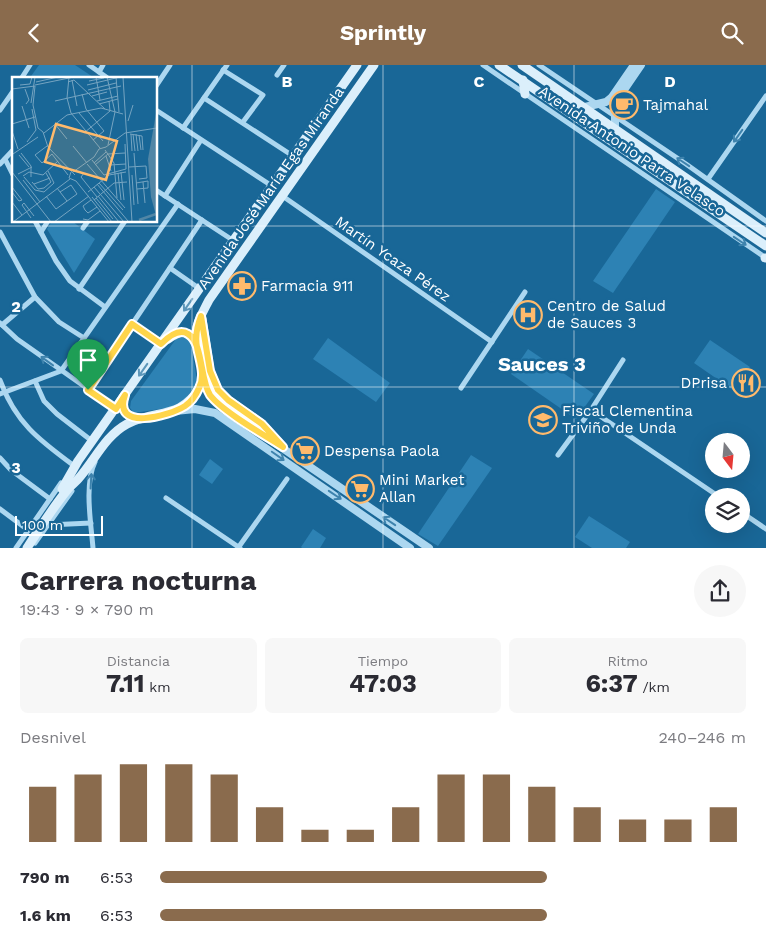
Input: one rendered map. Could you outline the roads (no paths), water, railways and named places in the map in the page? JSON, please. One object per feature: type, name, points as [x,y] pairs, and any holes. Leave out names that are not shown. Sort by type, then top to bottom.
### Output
[{"type":"main road","name":"Avenida José María Egas Miranda","points":[[27,546],[65,486],[76,463],[116,409],[357,65]]},
{"type":"main road","name":"Avenida José María Egas Miranda","points":[[27,546],[68,488],[79,479],[106,442],[125,425],[140,419],[173,412],[191,401],[200,386],[202,370],[196,332],[201,316],[214,293],[281,195],[374,65]]},
{"type":"main road","name":"Avenida Antonio Parra Velasco","points":[[499,65],[766,246]]},
{"type":"main road","name":"Avenida Antonio Parra Velasco","points":[[522,65],[766,233]]},
{"type":"main road","points":[[523,81],[525,94]]},
{"type":"main road","points":[[201,316],[210,371],[218,390],[228,400],[262,424],[283,447]]},
{"type":"main road","points":[[162,343],[174,334],[182,332],[191,335],[197,345]]},
{"type":"main road","points":[[125,395],[123,405],[126,414],[140,419]]},
{"type":"street","points":[[22,77],[30,65]]},
{"type":"street","points":[[89,65],[106,77]]},
{"type":"street","points":[[99,72],[103,65]]},
{"type":"street","points":[[158,82],[170,65]]},
{"type":"street","points":[[183,128],[227,65]]},
{"type":"street","points":[[277,75],[284,65]]},
{"type":"street","name":"Avenida Antonio Parra Velasco","points":[[483,65],[766,258]]},
{"type":"street","name":"Avenida Antonio Parra Velasco","points":[[539,65],[708,179],[766,221]]},
{"type":"street","points":[[585,107],[606,102],[612,97],[634,65]]},
{"type":"street","points":[[615,128],[615,103],[641,65]]},
{"type":"street","points":[[223,70],[263,95],[243,123]]},
{"type":"street","points":[[1,108],[12,95]]},
{"type":"street","points":[[708,179],[766,96]]},
{"type":"street","points":[[204,97],[293,156]]},
{"type":"street","points":[[158,111],[272,186]]},
{"type":"street","points":[[165,196],[201,140]]},
{"type":"street","points":[[0,164],[12,151]]},
{"type":"street","points":[[5,159],[12,173]]},
{"type":"street","points":[[158,191],[234,241]]},
{"type":"street","name":"Martín Ycaza Pérez","points":[[281,195],[492,342]]},
{"type":"street","points":[[2,393],[60,371],[178,204]]},
{"type":"street","points":[[88,390],[202,220]]},
{"type":"street","points":[[36,223],[56,261],[70,281],[105,307]]},
{"type":"street","points":[[40,232],[47,223]]},
{"type":"street","points":[[83,228],[87,223]]},
{"type":"street","points":[[79,289],[124,223]]},
{"type":"street","points":[[0,232],[3,245],[35,297],[60,322],[84,337]]},
{"type":"street","points":[[170,268],[200,289]]},
{"type":"street","points":[[461,388],[525,292]]},
{"type":"street","points":[[35,297],[1,324],[17,339],[60,371],[116,409]]},
{"type":"street","points":[[132,324],[162,343]]},
{"type":"street","points":[[558,455],[624,360]]},
{"type":"street","points":[[202,370],[207,389],[214,399],[226,409],[429,548]]},
{"type":"street","points":[[0,381],[2,393],[22,423],[36,437],[76,463],[16,548]]},
{"type":"street","points":[[35,381],[44,401],[57,414],[93,441]]},
{"type":"street","points":[[173,412],[196,409],[216,413],[407,547],[413,537]]},
{"type":"street","points":[[591,410],[706,488]]},
{"type":"street","points":[[93,548],[90,490],[91,470],[106,442]]},
{"type":"street","points":[[0,458],[11,470],[50,499]]},
{"type":"street","points":[[27,546],[48,525],[79,479]]},
{"type":"street","points":[[166,498],[238,548],[286,479]]},
{"type":"street","points":[[0,509],[28,530]]},
{"type":"street","points":[[750,518],[766,529]]},
{"type":"street","points":[[48,525],[91,523]]},
{"type":"street","points":[[394,547],[405,532]]},
{"type":"place","name":"Tajmahal","points":[[624,105]]},
{"type":"place","name":"Farmacia 911","points":[[242,286]]},
{"type":"place","name":"Centro de Salud de Sauces 3","points":[[528,315]]},
{"type":"place","name":"DPrisa","points":[[746,383]]},
{"type":"place","name":"Fiscal Clementina Triviño de Unda","points":[[543,420]]},
{"type":"place","name":"Despensa Paola","points":[[305,451]]},
{"type":"place","name":"Mini Market Allan","points":[[360,489]]},
{"type":"district","name":"Sauces 3","points":[[542,364]]}]
